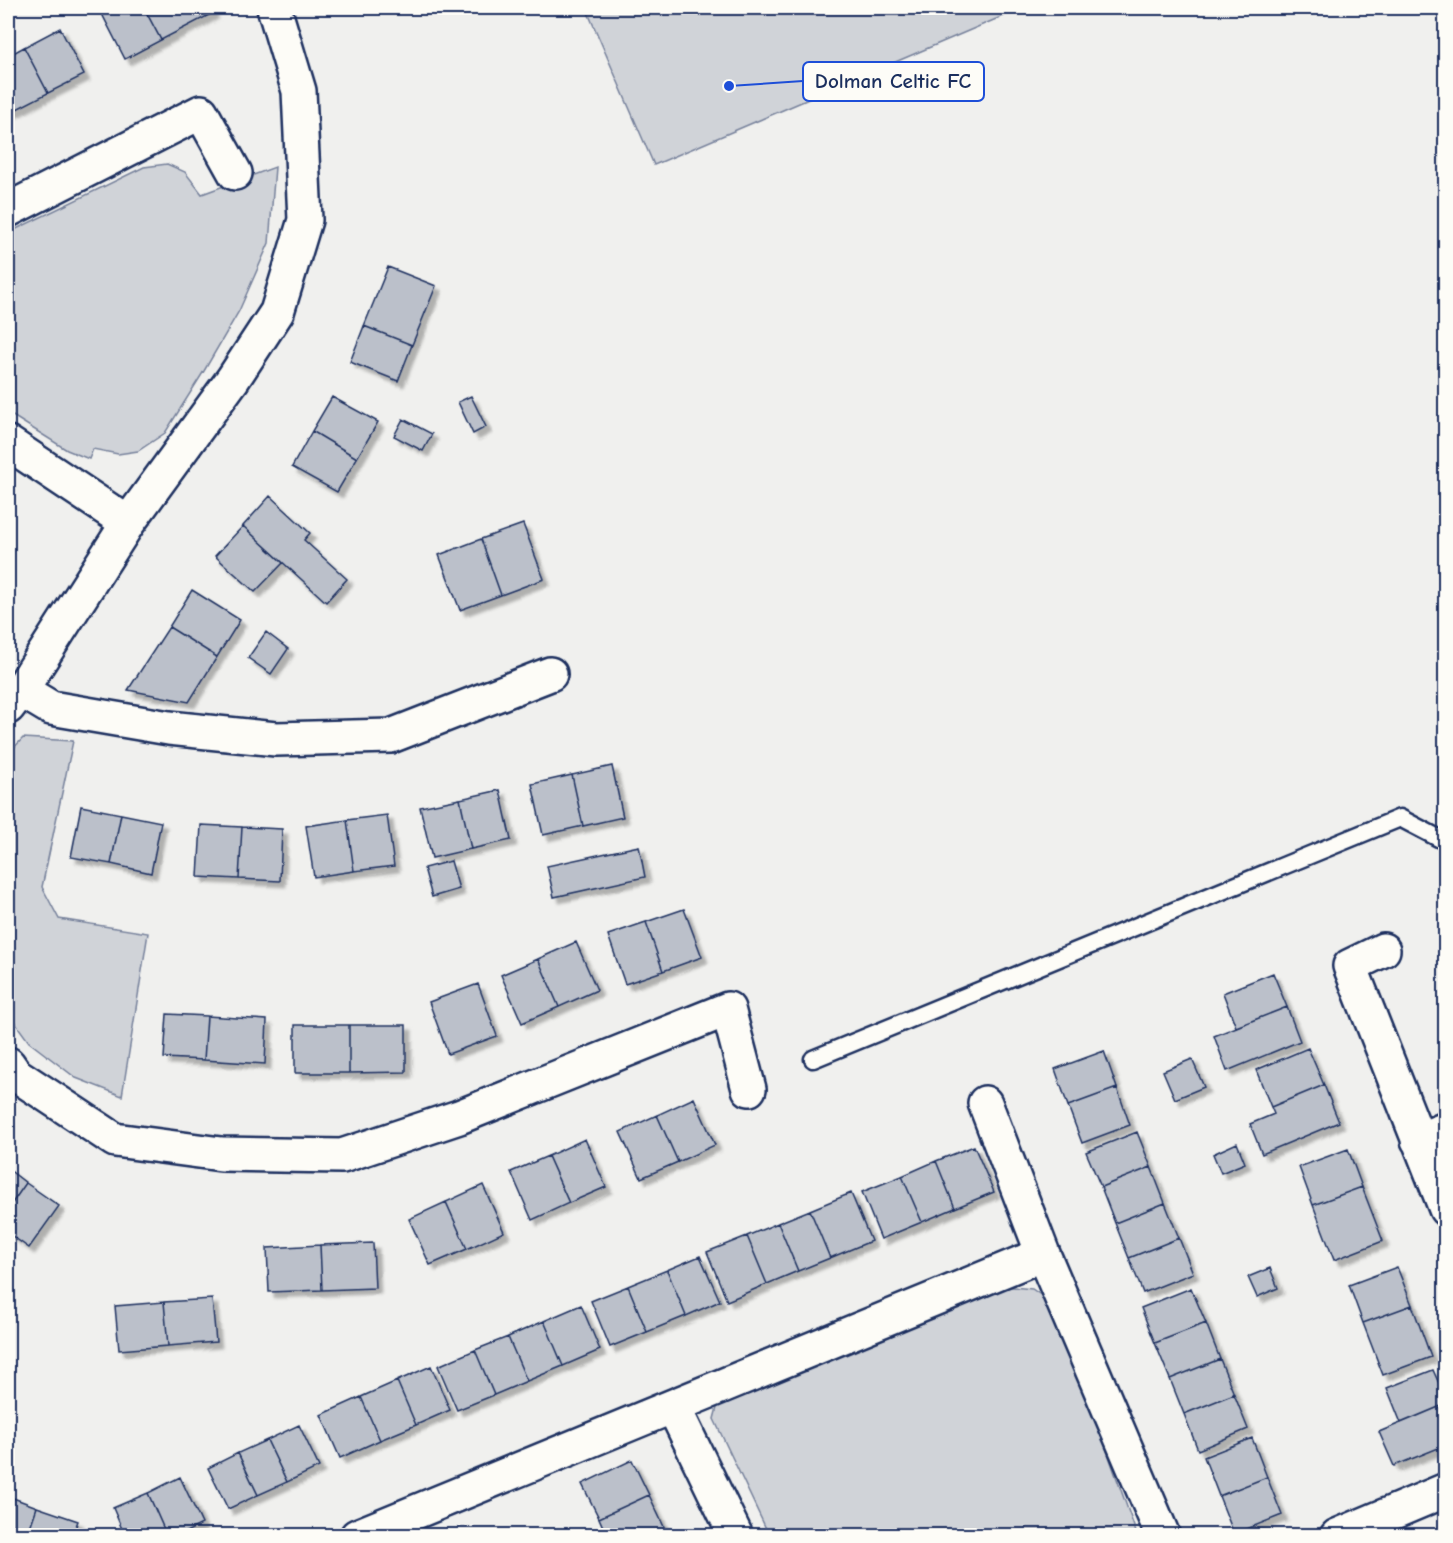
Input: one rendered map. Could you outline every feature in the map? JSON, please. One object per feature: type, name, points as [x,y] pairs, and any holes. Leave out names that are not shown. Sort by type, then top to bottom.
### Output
[{"type":"street","points":[[273,8],[299,91],[305,219],[277,312],[233,379],[128,523],[14,699],[51,708],[169,728],[276,739],[391,736],[550,675]]},
{"type":"street","points":[[8,210],[201,112],[235,173]]},
{"type":"street","points":[[8,443],[128,523]]},
{"type":"street","points":[[1383,950],[1350,966],[1432,1134],[1446,1209]]},
{"type":"street","points":[[8,1064],[15,1074],[115,1140],[221,1154],[342,1156],[459,1117],[728,1009],[749,1089]]},
{"type":"street","points":[[985,1102],[1043,1254],[1163,1536]]},
{"type":"street","points":[[357,1536],[1043,1254]]},
{"type":"street","points":[[673,1406],[736,1536]]},
{"type":"street","points":[[1337,1536],[1446,1490]]},
{"type":"lane","points":[[813,1059],[1400,818],[1446,842]]},
{"type":"shaded area","points":[[586,8],[1022,8],[654,165]]},
{"type":"shaded area","points":[[167,164],[185,172],[202,194],[275,167],[269,243],[239,311],[165,433],[138,451],[118,454],[93,449],[89,459],[67,450],[8,413],[8,233],[144,167]]},
{"type":"shaded area","points":[[23,738],[73,741],[42,887],[59,919],[148,933],[122,1096],[76,1078],[29,1042],[8,1013],[8,754]]},
{"type":"shaded area","points":[[1003,1286],[1032,1289],[1055,1305],[1137,1535],[769,1535],[714,1419],[719,1400]]},
{"type":"building","points":[[110,8],[144,8],[161,40],[125,59],[101,12]]},
{"type":"building","points":[[144,8],[210,8],[213,13],[161,40]]},
{"type":"building","points":[[60,28],[84,75],[48,93],[24,47]]},
{"type":"building","points":[[24,47],[48,93],[11,112],[8,105],[8,56]]},
{"type":"building","points":[[388,267],[436,286],[412,345],[364,326]]},
{"type":"building","points":[[364,326],[412,345],[398,381],[350,362]]},
{"type":"building","points":[[471,396],[486,427],[473,434],[458,402]]},
{"type":"building","points":[[332,397],[378,422],[357,458],[312,431]]},
{"type":"building","points":[[403,419],[432,434],[423,451],[394,436]]},
{"type":"building","points":[[312,431],[357,458],[337,492],[292,467]]},
{"type":"building","points":[[270,496],[310,533],[304,540],[347,579],[326,602],[243,526]]},
{"type":"building","points":[[523,524],[544,579],[501,595],[481,539]]},
{"type":"building","points":[[243,526],[283,563],[255,592],[215,556]]},
{"type":"building","points":[[481,539],[501,595],[460,610],[439,555]]},
{"type":"building","points":[[192,590],[240,620],[217,657],[169,627]]},
{"type":"building","points":[[169,627],[217,657],[189,702],[128,690]]},
{"type":"building","points":[[266,632],[288,649],[271,674],[248,658]]},
{"type":"building","points":[[612,766],[623,817],[583,826],[572,775]]},
{"type":"building","points":[[572,775],[583,826],[543,835],[532,784]]},
{"type":"building","points":[[500,790],[511,840],[471,849],[460,799]]},
{"type":"building","points":[[460,799],[471,849],[432,858],[420,807]]},
{"type":"building","points":[[81,806],[121,814],[111,864],[71,857]]},
{"type":"building","points":[[121,814],[161,822],[151,873],[111,864]]},
{"type":"building","points":[[387,815],[394,866],[354,871],[347,820]]},
{"type":"building","points":[[347,820],[354,871],[314,877],[306,826]]},
{"type":"building","points":[[201,825],[242,827],[239,879],[198,877]]},
{"type":"building","points":[[242,827],[282,829],[280,881],[239,879]]},
{"type":"building","points":[[639,846],[645,877],[554,897],[547,866]]},
{"type":"building","points":[[451,861],[459,889],[432,897],[424,868]]},
{"type":"building","points":[[684,909],[702,957],[663,971],[646,922]]},
{"type":"building","points":[[646,922],[663,971],[625,984],[608,935]]},
{"type":"building","points":[[576,942],[597,990],[559,1007],[538,959]]},
{"type":"building","points":[[538,959],[559,1007],[522,1023],[501,975]]},
{"type":"building","points":[[1273,973],[1287,1007],[1236,1027],[1223,993]]},
{"type":"building","points":[[478,984],[497,1036],[448,1054],[429,1002]]},
{"type":"building","points":[[1287,1007],[1300,1041],[1227,1071],[1214,1036]]},
{"type":"building","points":[[167,1014],[207,1016],[204,1060],[164,1058]]},
{"type":"building","points":[[207,1016],[267,1020],[265,1064],[204,1060]]},
{"type":"building","points":[[295,1025],[349,1025],[349,1073],[295,1073]]},
{"type":"building","points":[[349,1025],[406,1025],[406,1072],[349,1073]]},
{"type":"building","points":[[1308,1048],[1324,1085],[1271,1107],[1256,1070]]},
{"type":"building","points":[[1104,1051],[1117,1088],[1068,1106],[1055,1069]]},
{"type":"building","points":[[1192,1059],[1204,1087],[1175,1099],[1163,1071]]},
{"type":"building","points":[[1324,1085],[1339,1122],[1262,1154],[1250,1124],[1274,1114],[1271,1107]]},
{"type":"building","points":[[1117,1088],[1130,1125],[1082,1143],[1068,1106]]},
{"type":"building","points":[[694,1098],[715,1145],[678,1162],[657,1115]]},
{"type":"building","points":[[657,1115],[678,1162],[641,1178],[620,1132]]},
{"type":"building","points":[[1137,1132],[1151,1167],[1101,1187],[1086,1152]]},
{"type":"building","points":[[585,1139],[606,1187],[569,1203],[548,1156]]},
{"type":"building","points":[[1237,1143],[1245,1163],[1221,1173],[1213,1154]]},
{"type":"building","points":[[974,1146],[994,1192],[955,1208],[936,1161]]},
{"type":"building","points":[[1348,1149],[1362,1187],[1313,1205],[1299,1167]]},
{"type":"building","points":[[548,1156],[569,1203],[532,1220],[511,1172]]},
{"type":"building","points":[[936,1161],[955,1208],[922,1222],[902,1176]]},
{"type":"building","points":[[1151,1167],[1165,1203],[1115,1223],[1101,1187]]},
{"type":"building","points":[[8,1169],[26,1183],[8,1209]]},
{"type":"building","points":[[902,1176],[922,1222],[881,1239],[862,1192]]},
{"type":"building","points":[[26,1183],[59,1206],[29,1248],[8,1233],[8,1209]]},
{"type":"building","points":[[483,1185],[504,1232],[467,1249],[446,1202]]},
{"type":"building","points":[[1362,1187],[1383,1241],[1334,1260],[1313,1205]]},
{"type":"building","points":[[851,1193],[871,1241],[830,1258],[810,1210]]},
{"type":"building","points":[[446,1202],[467,1249],[430,1265],[409,1219]]},
{"type":"building","points":[[1165,1203],[1179,1238],[1129,1258],[1115,1223]]},
{"type":"building","points":[[810,1210],[830,1258],[798,1271],[778,1223]]},
{"type":"building","points":[[778,1223],[798,1271],[767,1284],[747,1236]]},
{"type":"building","points":[[747,1236],[767,1284],[727,1301],[707,1252]]},
{"type":"building","points":[[1179,1238],[1193,1273],[1143,1293],[1129,1258]]},
{"type":"building","points":[[373,1243],[375,1288],[322,1290],[320,1245]]},
{"type":"building","points":[[320,1245],[322,1290],[269,1292],[267,1248]]},
{"type":"building","points":[[700,1256],[720,1301],[686,1316],[667,1270]]},
{"type":"building","points":[[1397,1267],[1412,1305],[1363,1323],[1349,1285]]},
{"type":"building","points":[[1270,1268],[1278,1288],[1257,1297],[1248,1277]]},
{"type":"building","points":[[667,1270],[686,1316],[647,1332],[628,1286]]},
{"type":"building","points":[[628,1286],[647,1332],[610,1347],[591,1301]]},
{"type":"building","points":[[1191,1288],[1206,1323],[1155,1343],[1141,1308]]},
{"type":"building","points":[[212,1299],[216,1342],[168,1346],[164,1302]]},
{"type":"building","points":[[164,1302],[168,1346],[119,1350],[115,1306]]},
{"type":"building","points":[[581,1305],[600,1350],[563,1366],[544,1321]]},
{"type":"building","points":[[1412,1305],[1431,1357],[1383,1375],[1363,1323]]},
{"type":"building","points":[[544,1321],[563,1366],[527,1381],[508,1337]]},
{"type":"building","points":[[1206,1323],[1220,1359],[1170,1379],[1155,1343]]},
{"type":"building","points":[[508,1337],[527,1381],[494,1395],[475,1350]]},
{"type":"building","points":[[475,1350],[494,1395],[457,1410],[438,1366]]},
{"type":"building","points":[[1220,1359],[1234,1394],[1184,1414],[1170,1379]]},
{"type":"building","points":[[431,1366],[450,1410],[416,1425],[397,1381]]},
{"type":"building","points":[[1433,1370],[1446,1404],[1401,1423],[1387,1388]]},
{"type":"building","points":[[397,1381],[416,1425],[380,1440],[361,1397]]},
{"type":"building","points":[[1234,1394],[1248,1429],[1198,1450],[1184,1414]]},
{"type":"building","points":[[361,1397],[380,1440],[340,1458],[321,1415]]},
{"type":"building","points":[[1446,1404],[1446,1445],[1394,1466],[1379,1432]]},
{"type":"building","points":[[299,1425],[319,1467],[287,1482],[267,1440]]},
{"type":"building","points":[[1252,1438],[1267,1477],[1219,1496],[1204,1457]]},
{"type":"building","points":[[267,1440],[287,1482],[258,1495],[238,1453]]},
{"type":"building","points":[[238,1453],[258,1495],[228,1509],[208,1468]]},
{"type":"building","points":[[632,1460],[649,1495],[599,1518],[582,1484]]},
{"type":"building","points":[[180,1477],[202,1524],[178,1536],[167,1536],[148,1493]]},
{"type":"building","points":[[1267,1477],[1282,1515],[1234,1534],[1219,1496]]},
{"type":"building","points":[[148,1493],[167,1536],[125,1536],[113,1508]]},
{"type":"building","points":[[649,1495],[665,1529],[651,1536],[607,1536],[599,1518]]},
{"type":"building","points":[[8,1496],[37,1507],[27,1536],[8,1536]]},
{"type":"building","points":[[37,1507],[78,1521],[72,1536],[27,1536]]},
{"type":"place","name":"Dolman Celtic FC","points":[[729,86]]}]
